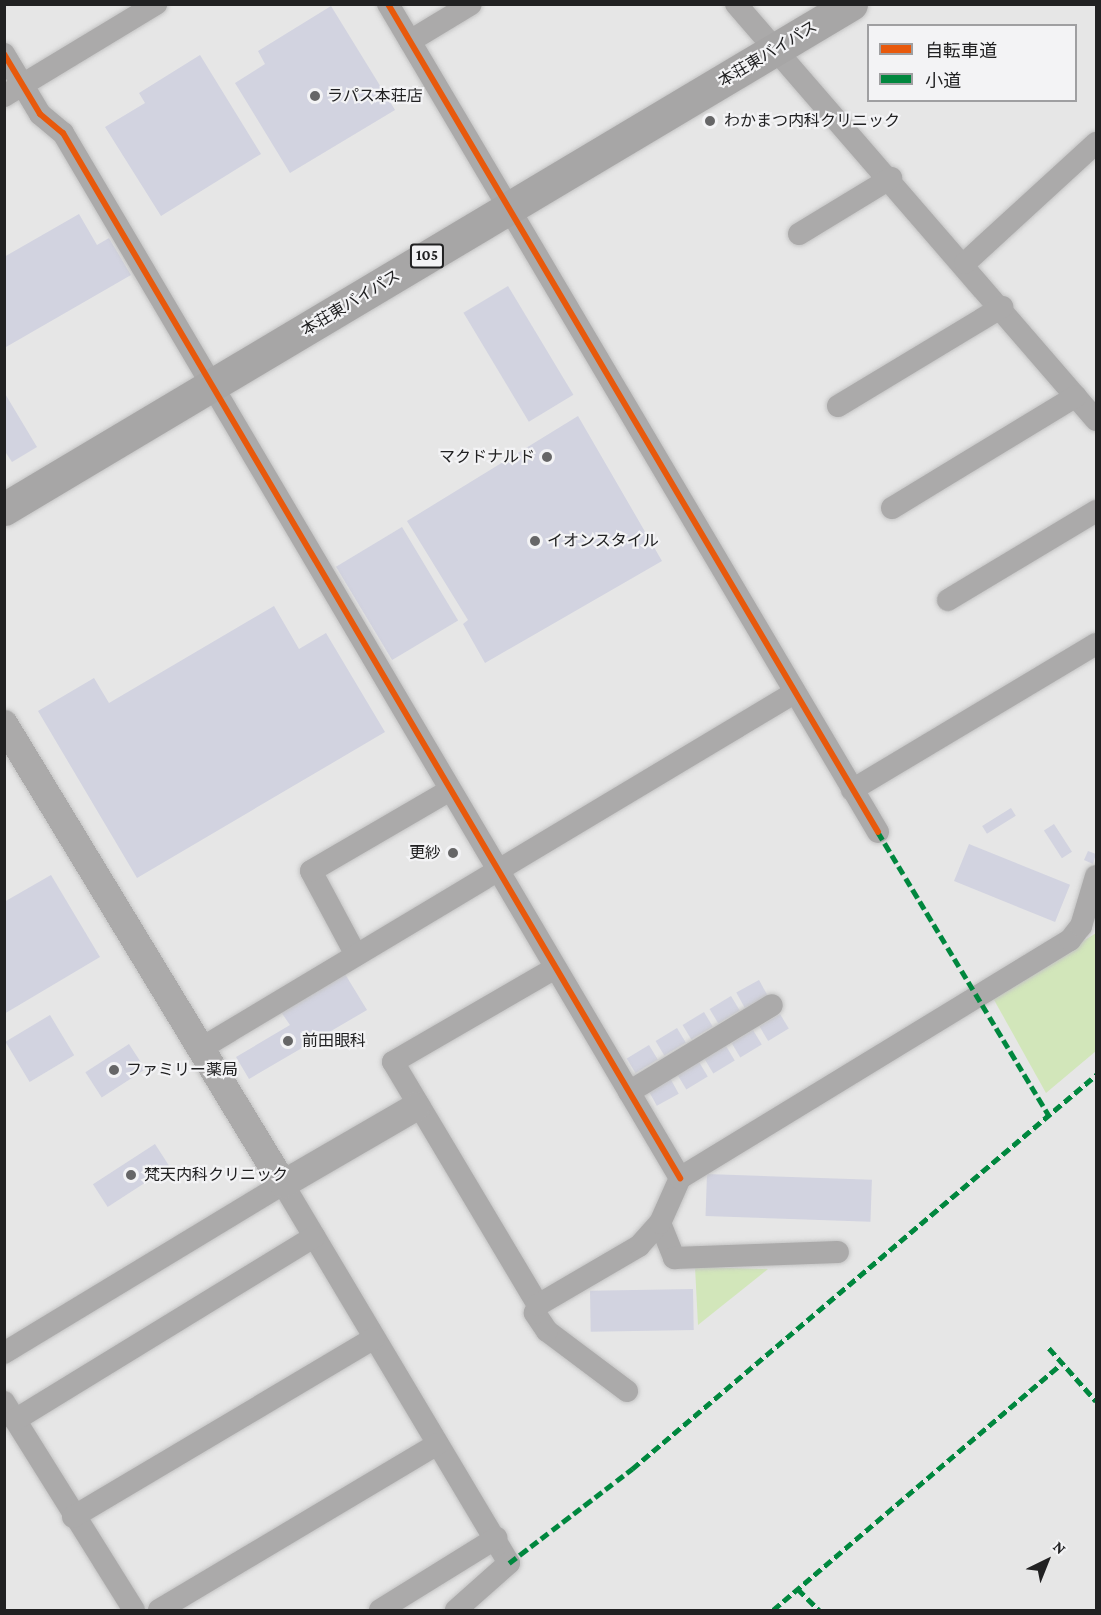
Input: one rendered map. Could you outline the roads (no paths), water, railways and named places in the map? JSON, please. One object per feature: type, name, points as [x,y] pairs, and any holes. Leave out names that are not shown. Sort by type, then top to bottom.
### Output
[{"type":"highway","name":"本荘東バイパス","points":[[4,509],[213,387],[850,4]]},
{"type":"street","points":[[14,91],[156,4]]},
{"type":"street","points":[[388,4],[878,832]]},
{"type":"street","points":[[410,41],[471,4]]},
{"type":"street","points":[[736,4],[965,263],[1096,420]]},
{"type":"street","points":[[4,54],[14,91],[63,133],[680,1178]]},
{"type":"street","points":[[965,263],[1096,143]]},
{"type":"street","points":[[799,234],[891,178]]},
{"type":"street","points":[[838,406],[1002,307]]},
{"type":"street","points":[[892,508],[1076,396]]},
{"type":"street","points":[[948,600],[1096,511]]},
{"type":"street","points":[[852,790],[1096,644]]},
{"type":"street","points":[[200,1049],[794,693]]},
{"type":"street","points":[[4,724],[509,1563],[456,1611]]},
{"type":"street","points":[[356,955],[311,871],[450,790]]},
{"type":"street","points":[[627,1391],[547,1331],[535,1312],[538,1305],[639,1246],[660,1223],[680,1178],[1070,940],[1081,926],[1096,876]]},
{"type":"street","points":[[538,1305],[416,1107],[393,1062],[555,968]]},
{"type":"street","points":[[629,1092],[772,1005]]},
{"type":"street","points":[[4,1353],[416,1107]]},
{"type":"street","points":[[660,1223],[674,1258],[838,1252]]},
{"type":"street","points":[[134,1611],[73,1517],[10,1411],[314,1237]]},
{"type":"street","points":[[73,1517],[374,1338]]},
{"type":"street","points":[[159,1611],[437,1444]]},
{"type":"street","points":[[380,1611],[496,1538]]},
{"type":"place","name":"ラパス本荘店","points":[[315,96]]},
{"type":"place","name":"わかまつ内科クリニック","points":[[710,121]]},
{"type":"place","name":"マクドナルド","points":[[547,457]]},
{"type":"place","name":"イオンスタイル","points":[[535,541]]},
{"type":"place","name":"更紗","points":[[453,853]]},
{"type":"place","name":"前田眼科","points":[[288,1041]]},
{"type":"place","name":"ファミリー薬局","points":[[114,1070]]},
{"type":"place","name":"梵天内科クリニック","points":[[131,1175]]}]
